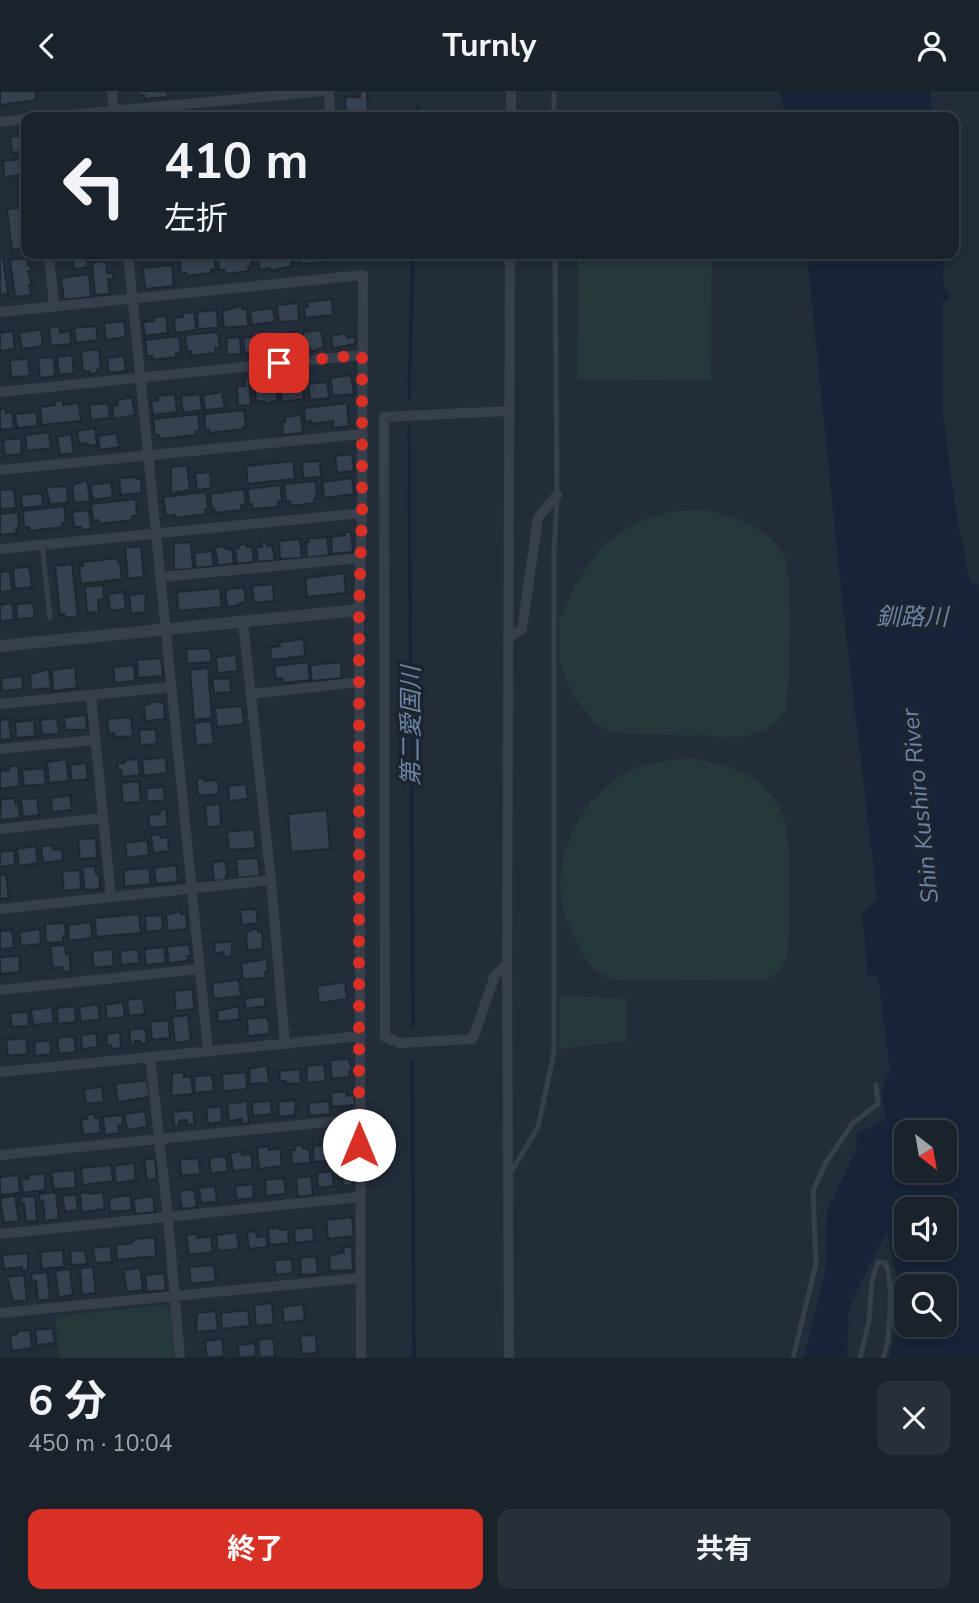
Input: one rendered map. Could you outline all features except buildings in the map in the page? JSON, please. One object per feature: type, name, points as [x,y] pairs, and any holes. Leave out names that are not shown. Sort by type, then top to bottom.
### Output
[{"type":"street","points":[[112,91],[114,112]]},
{"type":"street","points":[[133,112],[327,91],[329,112]]},
{"type":"street","points":[[511,91],[511,112]]},
{"type":"street","points":[[0,122],[21,120]]},
{"type":"street","points":[[49,259],[54,306]]},
{"type":"street","points":[[128,259],[208,1051]]},
{"type":"street","points":[[509,1358],[506,1179],[510,259]]},
{"type":"street","points":[[0,312],[363,275],[359,610],[361,1036],[357,1358]]},
{"type":"street","points":[[0,391],[362,355]]},
{"type":"street","points":[[507,965],[495,975],[473,1039],[400,1043],[385,1037],[384,417],[509,411]]},
{"type":"street","points":[[0,470],[363,434]]},
{"type":"street","points":[[508,638],[522,629],[538,518],[557,495]]},
{"type":"street","points":[[0,549],[362,513]]},
{"type":"street","points":[[160,577],[361,558]]},
{"type":"street","points":[[0,646],[359,610]]},
{"type":"street","points":[[243,622],[271,880],[285,1044]]},
{"type":"street","points":[[251,694],[360,682]]},
{"type":"street","points":[[0,704],[171,687]]},
{"type":"street","points":[[90,695],[111,897]]},
{"type":"street","points":[[0,750],[95,740]]},
{"type":"street","points":[[0,829],[102,818]]},
{"type":"street","points":[[0,909],[271,880]]},
{"type":"street","points":[[0,990],[200,969]]},
{"type":"street","points":[[0,1072],[361,1036]]},
{"type":"street","points":[[150,1057],[180,1358]]},
{"type":"street","points":[[0,1155],[359,1119]]},
{"type":"street","points":[[0,1234],[360,1198]]},
{"type":"street","points":[[0,1313],[359,1278]]},
{"type":"lane","points":[[554,91],[554,112]]},
{"type":"lane","points":[[506,1179],[538,1126],[554,1053],[554,554],[557,495],[555,259]]},
{"type":"lane","points":[[42,544],[50,618]]},
{"type":"lane","points":[[793,1358],[816,1264],[813,1191],[826,1162],[853,1123],[878,1104],[876,1085]]},
{"type":"lane","points":[[860,1358],[869,1321],[872,1280],[878,1262],[885,1263],[888,1269],[890,1299],[883,1358]]},
{"type":"green space","points":[[578,259],[712,259],[711,381],[577,380]]},
{"type":"green space","points":[[700,509],[723,514],[755,527],[765,533],[781,550],[786,562],[790,601],[787,708],[779,720],[766,730],[742,737],[612,733],[594,722],[573,695],[559,660],[559,619],[577,582],[601,547],[636,522],[669,512]]},
{"type":"green space","points":[[690,758],[730,767],[752,777],[770,793],[782,814],[789,863],[788,953],[780,970],[766,981],[615,980],[595,970],[588,963],[564,912],[560,889],[561,868],[574,828],[585,810],[614,780],[632,770],[653,763]]},
{"type":"green space","points":[[560,995],[626,999],[626,1041],[558,1049]]},
{"type":"green space","points":[[163,1305],[171,1309],[174,1358],[59,1358],[55,1316]]},
{"type":"water","points":[[781,91],[930,91],[932,112],[784,112]]},
{"type":"water","name":"釧路川","points":[[808,259],[943,259],[944,287],[950,297],[949,301],[943,303],[943,413],[955,506],[970,582],[979,585],[979,1358],[889,1358],[894,1336],[957,1337],[957,1274],[895,1274],[887,1232],[849,1307],[847,1358],[804,1358],[825,1270],[827,1211],[856,1150],[857,1134],[885,1119],[881,1089],[890,1070],[878,976],[868,977],[862,915],[877,899],[842,599]]},
{"type":"waterway","name":"第二愛国川","points":[[418,105],[418,112]]},
{"type":"waterway","name":"第二愛国川","points":[[409,398],[413,259]]},
{"type":"waterway","name":"第二愛国川","points":[[409,427],[413,1026]]},
{"type":"waterway","name":"第二愛国川","points":[[412,1062],[414,1358]]},
{"type":"route","points":[[279,363],[362,355],[359,1145]]},
{"type":"water label","name":"Shin Kushiro River","points":[[920,806]]}]
